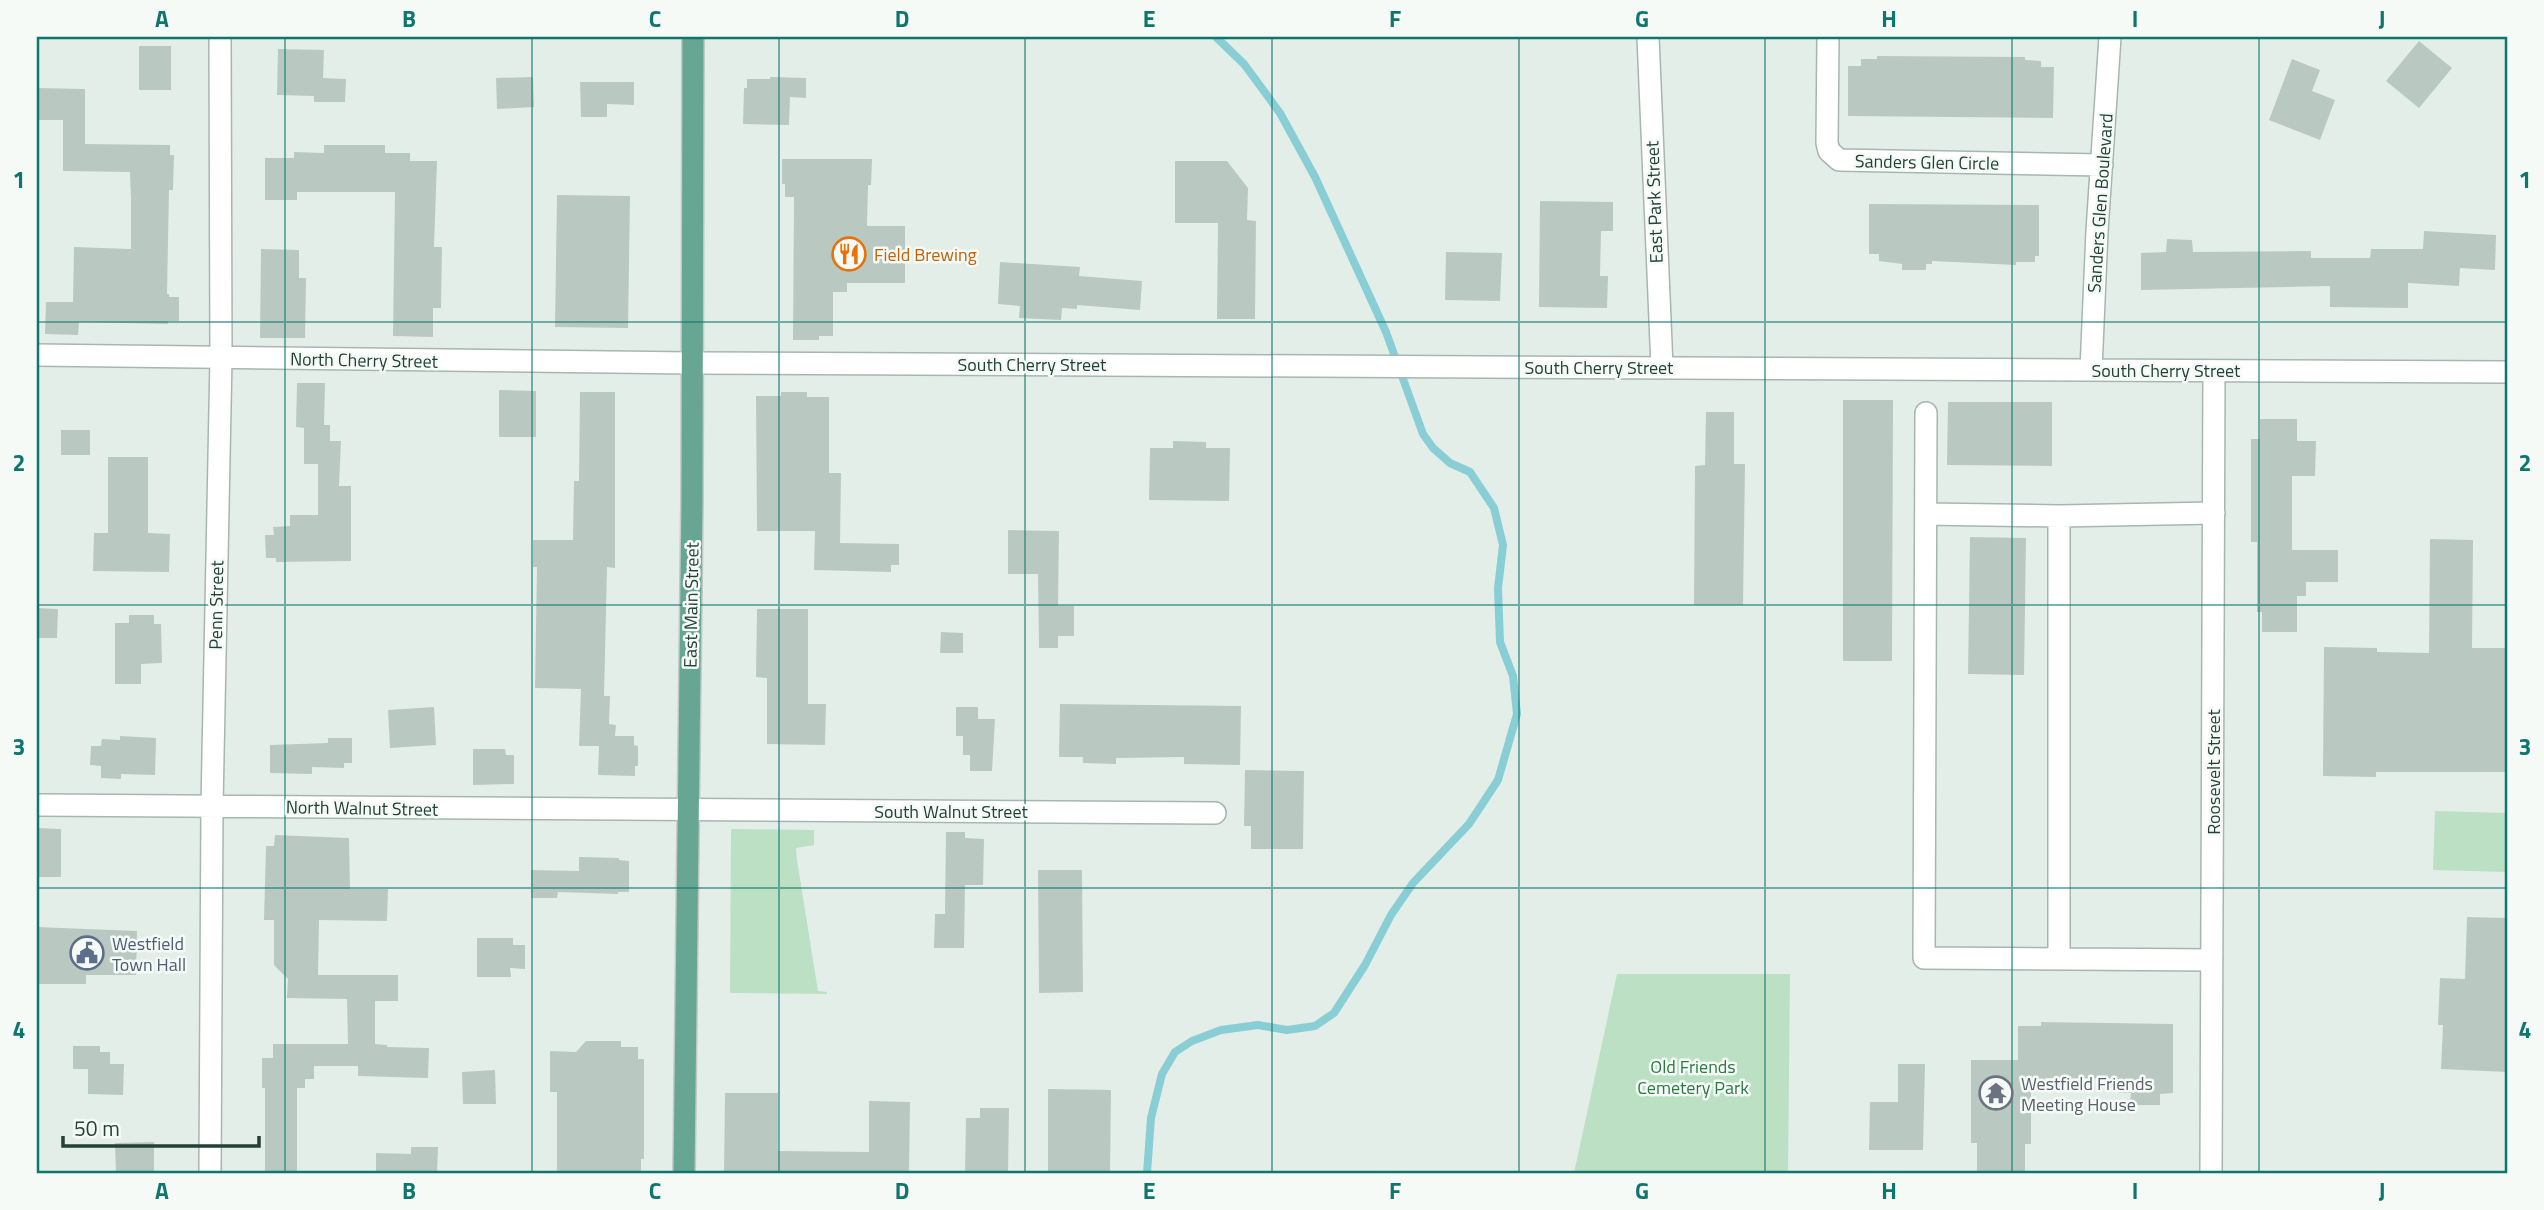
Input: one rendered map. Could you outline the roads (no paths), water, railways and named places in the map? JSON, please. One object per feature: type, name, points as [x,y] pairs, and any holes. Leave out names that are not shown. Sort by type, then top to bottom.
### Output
[{"type":"main road","name":"East Main Street","points":[[684,1173],[692,501],[693,37]]},
{"type":"street","name":"Penn Street","points":[[210,1173],[212,806],[221,358],[220,37]]},
{"type":"street","name":"East Park Street","points":[[1648,37],[1662,368]]},
{"type":"street","name":"Sanders Glen Circle","points":[[1828,37],[1827,143],[1829,151],[1837,159],[2102,165]]},
{"type":"street","name":"Sanders Glen Boulevard","points":[[2091,370],[2110,37]]},
{"type":"street","name":"North Cherry Street","points":[[37,355],[691,363]]},
{"type":"street","name":"South Cherry Street","points":[[691,363],[2507,372]]},
{"type":"street","name":"Roosevelt Street","points":[[2211,1173],[2214,371]]},
{"type":"street","points":[[1926,414],[1924,958],[2212,960]]},
{"type":"street","points":[[1926,514],[2059,516],[2214,513]]},
{"type":"street","points":[[2059,516],[2060,959]]},
{"type":"street","name":"North Walnut Street","points":[[37,805],[688,810]]},
{"type":"street","name":"South Walnut Street","points":[[688,810],[1215,813]]},
{"type":"waterway","points":[[1147,1173],[1151,1118],[1162,1074],[1175,1052],[1192,1041],[1221,1030],[1258,1025],[1287,1030],[1315,1026],[1334,1013],[1365,965],[1391,915],[1413,883],[1469,824],[1498,780],[1517,714],[1513,676],[1500,642],[1498,588],[1503,545],[1494,508],[1470,472],[1450,463],[1433,448],[1423,434],[1386,332],[1315,177],[1280,113],[1244,64],[1216,37]]},
{"type":"place","name":"Field Brewing","points":[[849,254]]},
{"type":"place","name":"Westfield Town Hall","points":[[87,953]]},
{"type":"place","name":"Westfield Friends Meeting House","points":[[1996,1093]]},
{"type":"park label","name":"Old Friends Cemetery Park","points":[[1693,1076]]}]
